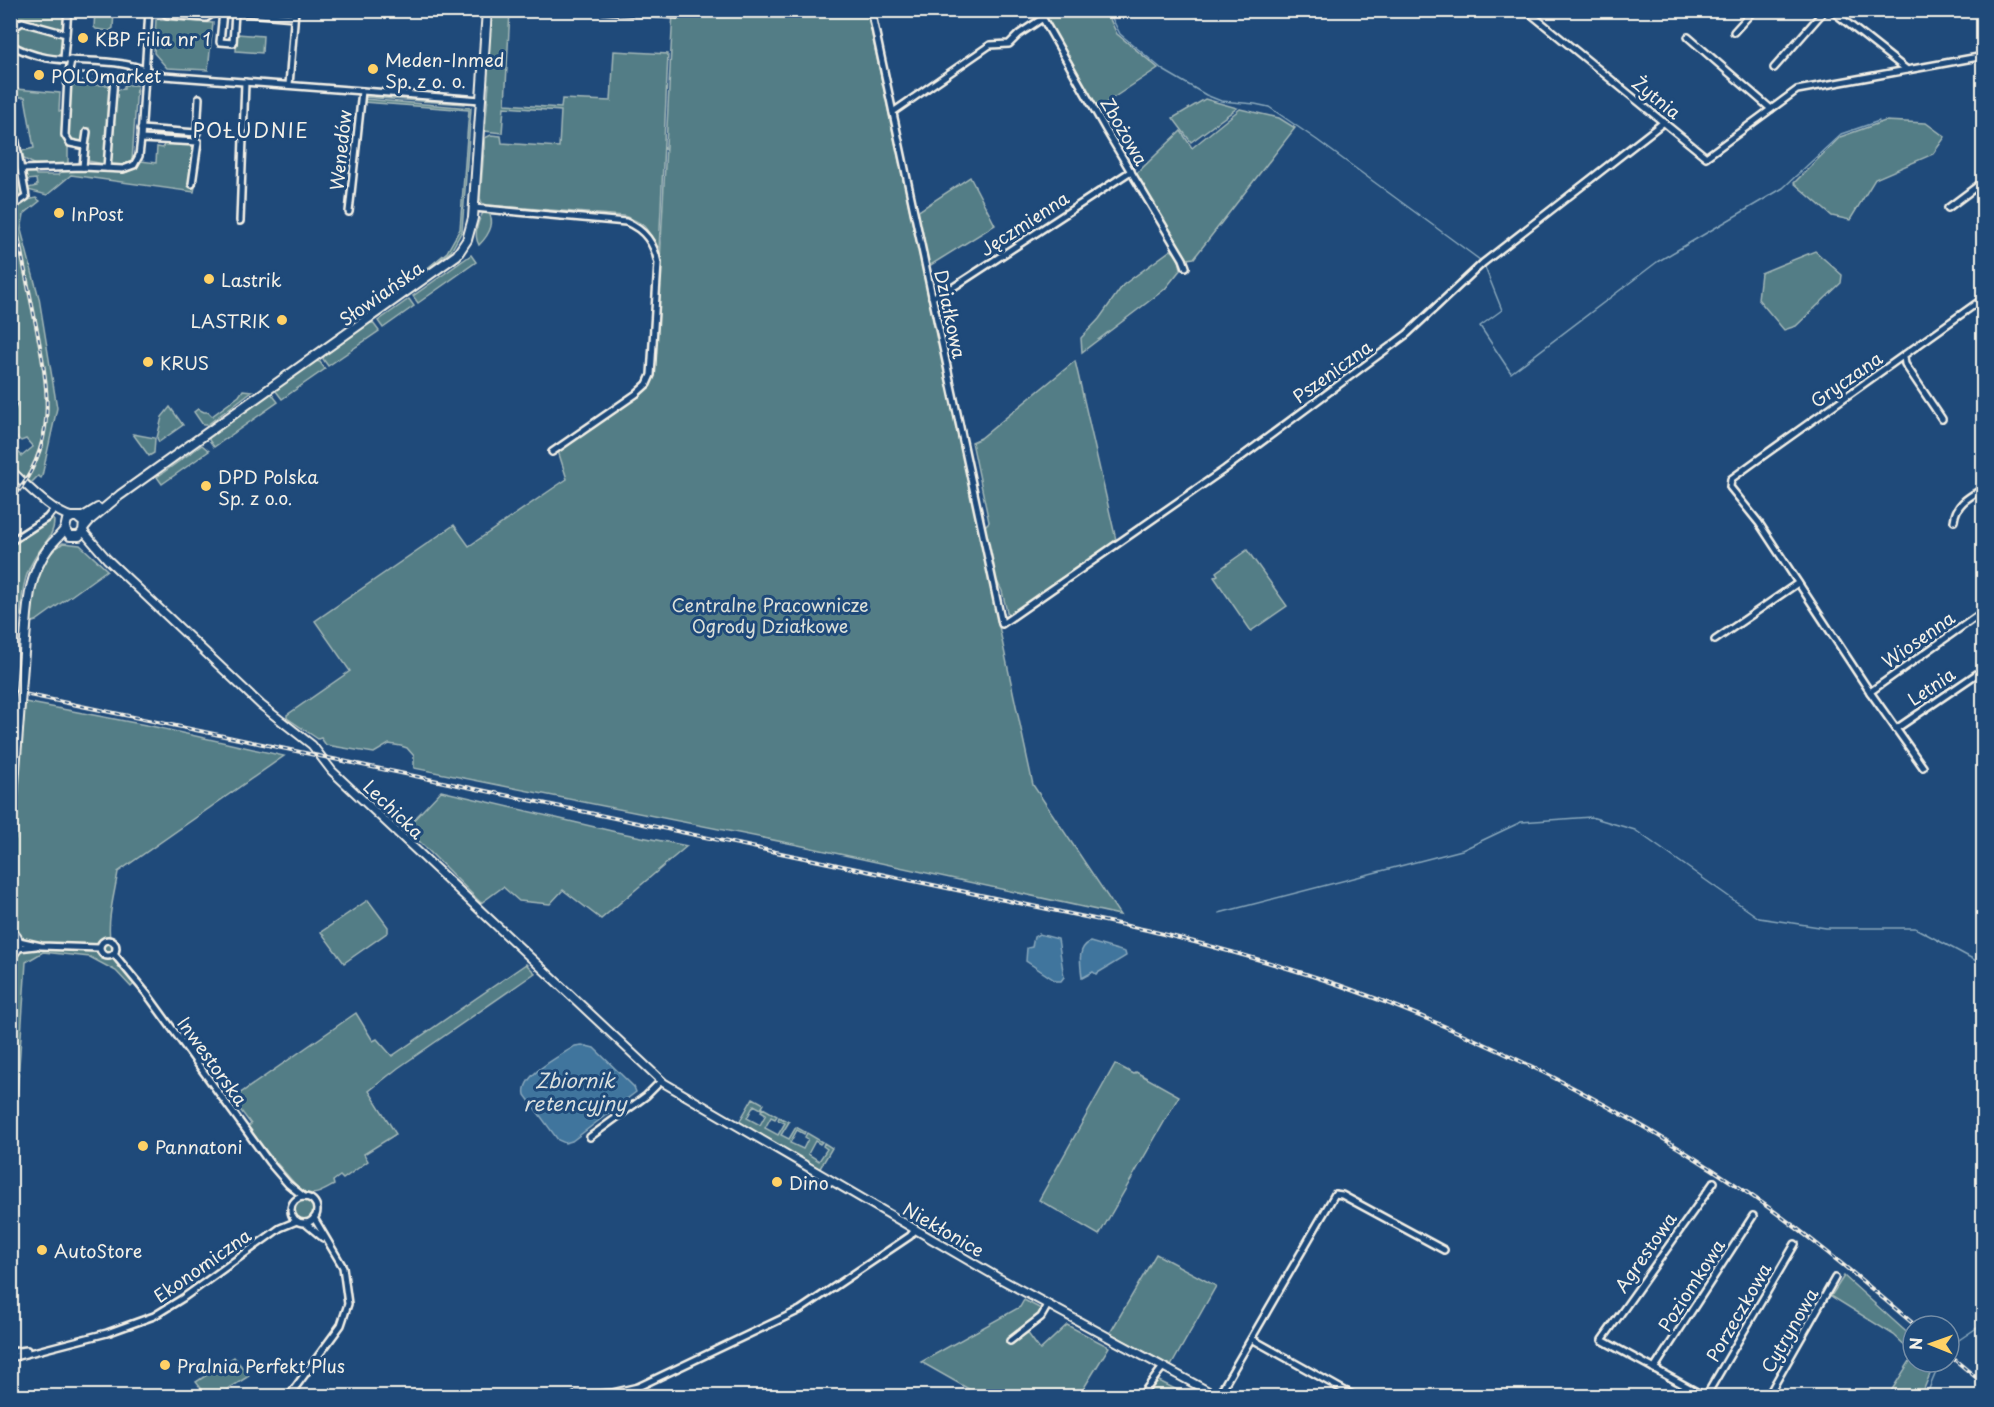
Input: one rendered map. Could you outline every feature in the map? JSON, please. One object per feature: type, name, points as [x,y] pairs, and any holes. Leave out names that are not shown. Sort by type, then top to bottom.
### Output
[{"type":"main road","name":"Słowiańska","points":[[118,497],[67,520],[69,532],[84,529],[118,497],[457,255],[467,240],[474,208],[487,10]]},
{"type":"main road","points":[[75,518],[84,529]]},
{"type":"main road","points":[[10,837],[30,584],[42,557],[69,532]]},
{"type":"main road","points":[[10,956],[18,945],[16,935],[11,930]]},
{"type":"street","points":[[68,10],[65,135],[70,143],[85,146]]},
{"type":"street","points":[[21,169],[83,167],[123,169],[134,165],[139,156],[141,139],[149,10]]},
{"type":"street","points":[[162,10],[167,15],[206,18],[214,11],[294,14],[289,85]]},
{"type":"street","points":[[603,10],[678,15]]},
{"type":"street","name":"Działkowa","points":[[871,10],[1002,624]]},
{"type":"street","name":"Zbożowa","points":[[1038,10],[1186,267]]},
{"type":"street","name":"Żytnia","points":[[1526,10],[1706,157],[1797,90],[1983,56]]},
{"type":"street","points":[[1734,33],[1754,10]]},
{"type":"street","points":[[1774,68],[1825,10]]},
{"type":"street","points":[[1831,10],[1906,70]]},
{"type":"street","points":[[223,12],[220,42],[233,43],[235,13]]},
{"type":"street","points":[[893,111],[990,45],[1009,44],[1019,34],[1043,18]]},
{"type":"street","points":[[10,34],[22,22],[66,34]]},
{"type":"street","points":[[1688,37],[1771,110]]},
{"type":"street","name":"Wenedów","points":[[10,44],[31,55],[123,64],[164,76],[481,100]]},
{"type":"street","points":[[68,77],[134,77]]},
{"type":"street","points":[[107,168],[114,78]]},
{"type":"street","points":[[240,220],[246,82]]},
{"type":"street","name":"Wenedów","points":[[349,212],[362,91]]},
{"type":"street","points":[[141,129],[197,132],[200,98]]},
{"type":"street","points":[[10,110],[26,197],[10,208]]},
{"type":"street","name":"Pszeniczna","points":[[1002,624],[1225,469],[1407,334],[1483,263],[1664,122]]},
{"type":"street","points":[[83,167],[87,132]]},
{"type":"street","points":[[141,139],[198,141],[192,184]]},
{"type":"street","name":"Jęczmienna","points":[[932,297],[946,292],[1131,171]]},
{"type":"street","points":[[1948,208],[1983,181]]},
{"type":"street","points":[[474,208],[626,222],[645,233],[656,251],[658,263],[651,375],[647,384],[552,452]]},
{"type":"street","name":"Gryczana","points":[[1798,583],[1759,524],[1730,487],[1731,479],[1904,357],[1983,298]]},
{"type":"street","points":[[1904,357],[1905,364],[1942,419]]},
{"type":"street","points":[[10,403],[12,405],[10,410]]},
{"type":"street","name":"Lechicka","points":[[10,470],[54,510],[69,532],[107,559],[261,705],[312,745],[340,779],[661,1081]]},
{"type":"street","points":[[1954,521],[1959,504],[1983,488]]},
{"type":"street","points":[[10,542],[47,518],[54,510]]},
{"type":"street","name":"Lechicka","points":[[54,510],[75,518]]},
{"type":"street","name":"Lechicka","points":[[84,529],[107,559]]},
{"type":"street","points":[[1715,640],[1798,583],[1923,767]]},
{"type":"street","name":"Wiosenna","points":[[1870,692],[1983,611]]},
{"type":"street","name":"Letnia","points":[[1896,729],[1983,669]]},
{"type":"street","points":[[110,940],[116,945],[114,954],[109,956],[104,956],[99,948],[103,941],[110,940]]},
{"type":"street","points":[[18,945],[99,948]]},
{"type":"street","name":"Inwestorska","points":[[114,954],[147,994],[243,1129],[288,1184],[304,1197]]},
{"type":"street","points":[[590,1137],[646,1096],[661,1081]]},
{"type":"street","name":"Niekłonice","points":[[661,1081],[915,1230],[1048,1305],[1218,1396]]},
{"type":"street","name":"Agrestowa","points":[[1654,1369],[1602,1340],[1714,1182]]},
{"type":"street","name":"Inwestorska","points":[[288,1184],[295,1200]]},
{"type":"street","points":[[1218,1396],[1335,1194],[1342,1195],[1444,1250]]},
{"type":"street","points":[[305,1223],[314,1218],[317,1210],[315,1203],[304,1197],[295,1200],[291,1206],[291,1213],[297,1221],[305,1223],[326,1241]]},
{"type":"street","name":"Ekonomiczna","points":[[10,1358],[107,1333],[154,1316],[183,1298],[280,1227],[291,1213]]},
{"type":"street","name":"Poziomkowa","points":[[1654,1369],[1753,1216]]},
{"type":"street","points":[[289,1396],[341,1325],[348,1304],[343,1268],[314,1218]]},
{"type":"street","name":"Ekonomiczna","points":[[280,1227],[297,1221]]},
{"type":"street","points":[[575,1396],[612,1393],[638,1387],[800,1310],[910,1236],[915,1230]]},
{"type":"street","name":"Porzeczkowa","points":[[1705,1396],[1795,1244]]},
{"type":"street","name":"Cytrynowa","points":[[1768,1396],[1835,1278]]},
{"type":"street","points":[[1010,1341],[1041,1317],[1048,1305]]},
{"type":"street","points":[[1252,1339],[1346,1394],[1355,1396]]},
{"type":"street","points":[[10,1347],[18,1351]]},
{"type":"street","name":"Ekonomiczna","points":[[10,1352],[34,1350]]},
{"type":"street","points":[[1141,1396],[1163,1367]]},
{"type":"street","points":[[1654,1369],[1705,1396]]},
{"type":"green space","points":[[10,11],[66,11],[61,55],[47,56],[34,53],[11,41]]},
{"type":"green space","points":[[95,11],[114,11],[113,28],[109,31],[96,29],[94,27]]},
{"type":"green space","points":[[491,11],[510,11],[505,104],[561,108],[562,99],[611,101],[614,51],[668,54],[659,251],[644,226],[624,216],[482,203],[480,198],[485,138],[491,135],[501,136],[502,143],[559,147],[561,111],[504,107],[502,133],[485,131],[489,84],[485,84]]},
{"type":"green space","name":"Centralne Pracownicze Ogrody Działkowe","points":[[673,11],[867,11],[1033,785],[1120,915],[798,845],[414,768],[414,756],[407,748],[389,744],[374,753],[326,745],[321,738],[318,739],[287,718],[287,715],[350,671],[315,621],[454,525],[469,546],[567,479],[558,451],[587,431],[654,377]]},
{"type":"green space","points":[[1042,11],[1106,11],[1117,34],[1158,68],[1098,108]]},
{"type":"green space","points":[[156,19],[213,23],[208,70],[167,68],[154,53]]},
{"type":"green space","points":[[237,34],[263,36],[262,53],[236,51]]},
{"type":"green space","points":[[72,85],[112,85],[104,164],[88,161],[90,128],[85,128],[85,141],[82,143],[67,137],[69,89]]},
{"type":"green space","points":[[124,85],[137,85],[132,161],[123,165],[110,164],[116,90],[124,89]]},
{"type":"green space","points":[[16,89],[60,93],[59,111],[63,112],[62,136],[68,145],[68,165],[34,164],[24,159],[22,151],[34,148],[25,97],[18,97]]},
{"type":"green space","points":[[367,94],[465,101],[464,104],[364,97]]},
{"type":"green space","points":[[363,99],[471,108],[462,231],[451,251],[419,275],[447,252],[460,229],[469,110],[363,102]]},
{"type":"green space","points":[[1205,99],[1237,108],[1191,142],[1173,118]]},
{"type":"green space","points":[[1240,109],[1279,118],[1295,128],[1194,258],[1187,259],[1136,174],[1181,131],[1192,148]]},
{"type":"green space","points":[[1885,121],[1926,123],[1945,137],[1933,154],[1875,179],[1850,220],[1832,216],[1794,183],[1840,137]]},
{"type":"green space","points":[[164,143],[195,146],[189,186],[195,187],[194,192],[71,175],[47,195],[28,190],[28,188],[37,186],[36,179],[27,180],[25,177],[27,172],[34,171],[36,175],[59,175],[59,171],[127,172],[137,167],[141,161],[156,163],[157,147],[163,148]]},
{"type":"green space","points":[[10,144],[14,149],[22,179],[20,194],[11,203]]},
{"type":"green space","points":[[970,177],[995,225],[929,266],[917,212]]},
{"type":"green space","points":[[36,198],[40,201],[24,214],[21,230],[39,298],[57,408],[42,476],[41,478],[38,476],[31,483],[11,464],[11,444],[22,456],[33,447],[26,439],[21,441],[11,432],[10,236],[14,234],[10,219],[12,211],[21,203]]},
{"type":"green space","points":[[485,211],[488,211],[491,225],[479,245],[476,236],[477,227]]},
{"type":"green space","points":[[1171,250],[1178,258],[1181,269],[1165,289],[1082,352],[1081,338],[1099,319],[1123,285]]},
{"type":"green space","points":[[1815,251],[1842,275],[1841,283],[1796,326],[1784,330],[1758,299],[1761,273]]},
{"type":"green space","points":[[471,255],[476,262],[418,303],[413,296]]},
{"type":"green space","points":[[409,299],[414,306],[383,328],[378,321]]},
{"type":"green space","points":[[369,323],[373,323],[379,331],[328,366],[323,359],[325,354]]},
{"type":"green space","points":[[315,361],[320,362],[325,369],[282,399],[276,391],[277,388]]},
{"type":"green space","points":[[1075,361],[1116,540],[1008,616],[1002,591],[996,579],[984,527],[989,522],[972,442],[981,438]]},
{"type":"green space","points":[[243,390],[252,391],[207,425],[203,425],[194,412],[198,409],[212,416],[239,396]]},
{"type":"green space","points":[[271,393],[278,402],[214,447],[209,436]]},
{"type":"green space","points":[[170,407],[183,425],[159,442],[157,438],[162,417]]},
{"type":"green space","points":[[133,434],[155,438],[154,453],[149,456]]},
{"type":"green space","points":[[202,445],[209,451],[162,484],[157,477]]},
{"type":"green space","points":[[51,517],[54,521],[52,532],[30,567],[20,616],[13,616],[13,619],[10,615],[11,546]]},
{"type":"green space","points":[[63,543],[80,545],[107,570],[36,621],[29,623],[34,589],[41,568],[53,551]]},
{"type":"green space","points":[[1247,550],[1287,606],[1251,631],[1214,577],[1218,575],[1216,572]]},
{"type":"green space","points":[[13,619],[11,645],[11,621]]},
{"type":"green space","points":[[25,702],[151,726],[284,756],[118,872],[111,912],[110,943],[117,961],[134,984],[131,987],[116,971],[90,957],[43,952],[26,962],[11,1185],[10,886]]},
{"type":"green space","points":[[441,791],[616,832],[687,846],[601,919],[563,890],[550,904],[519,901],[503,887],[481,903],[406,828]]},
{"type":"green space","points":[[368,900],[388,927],[388,932],[344,963],[321,932]]},
{"type":"green space","points":[[526,964],[535,973],[398,1068],[369,1091],[396,1134],[364,1154],[368,1161],[343,1179],[340,1176],[333,1181],[334,1185],[315,1194],[302,1192],[246,1128],[251,1124],[232,1099],[356,1013],[373,1041],[377,1039],[392,1056]]},
{"type":"green space","points":[[1115,1064],[1134,1074],[1136,1072],[1179,1096],[1099,1235],[1039,1200]]},
{"type":"green space","points":[[753,1098],[764,1104],[761,1109],[754,1105],[747,1118],[760,1125],[766,1114],[761,1111],[763,1108],[777,1116],[775,1119],[771,1117],[765,1128],[778,1135],[785,1123],[778,1120],[779,1117],[789,1122],[781,1135],[789,1139],[796,1127],[805,1132],[804,1134],[797,1130],[790,1143],[803,1149],[808,1139],[805,1137],[807,1133],[822,1142],[820,1144],[815,1141],[808,1154],[819,1161],[827,1149],[823,1146],[824,1143],[832,1148],[819,1170],[738,1124]]},
{"type":"green space","points":[[304,1200],[311,1203],[314,1210],[311,1217],[304,1220],[297,1217],[294,1210],[297,1203]]},
{"type":"green space","points":[[1156,1254],[1216,1286],[1171,1366],[1110,1333]]},
{"type":"green space","points":[[1844,1276],[1901,1327],[1901,1342],[1894,1335],[1831,1296]]},
{"type":"green space","points":[[1024,1300],[1043,1310],[1019,1337],[1027,1332],[1040,1350],[1067,1325],[1109,1347],[1079,1396],[981,1396],[921,1362],[1020,1307]]},
{"type":"green space","points":[[234,1357],[249,1376],[217,1396],[207,1396],[196,1382]]},
{"type":"green space","points":[[1902,1374],[1930,1374],[1921,1396],[1888,1396]]},
{"type":"green space","points":[[1157,1380],[1189,1396],[1144,1396]]},
{"type":"water","points":[[1039,934],[1058,939],[1064,977],[1061,981],[1056,981],[1026,961],[1027,948],[1032,947],[1034,937]]},
{"type":"water","points":[[1090,942],[1125,952],[1126,956],[1096,974],[1093,972],[1082,978],[1081,953]]},
{"type":"water","name":"Zbiornik retencyjny","points":[[575,1046],[594,1048],[634,1087],[636,1092],[572,1141],[565,1143],[558,1140],[525,1095],[525,1088],[529,1080],[542,1067]]},
{"type":"waterway","points":[[1108,10],[1120,34],[1163,70],[1221,101],[1269,107],[1480,260]]},
{"type":"waterway","points":[[1484,265],[1502,310],[1480,326],[1511,373],[1657,262],[1783,188],[1841,134],[1879,121]]},
{"type":"waterway","points":[[1219,913],[1462,850],[1521,822],[1591,817],[1635,830],[1759,918],[1826,928],[1915,928],[1984,965]]},
{"type":"waterway","points":[[1961,1339],[1984,1323]]},
{"type":"waterway","points":[[1926,1396],[1935,1374]]},
{"type":"railway","points":[[10,197],[43,362],[47,410],[38,456],[27,479],[10,502]]},
{"type":"railway","points":[[10,691],[1147,930],[1244,955],[1315,977],[1454,1030],[1510,1056],[1619,1113],[1672,1144],[1775,1212],[1902,1314]]},
{"type":"railway","points":[[1961,1365],[1984,1384]]},
{"type":"place","name":"KBP Filia nr 1","points":[[83,38]]},
{"type":"place","name":"Meden-Inmed Sp. z o. o.","points":[[373,69]]},
{"type":"place","name":"POLOmarket","points":[[39,75]]},
{"type":"place","name":"InPost","points":[[59,213]]},
{"type":"place","name":"Lastrik","points":[[209,279]]},
{"type":"place","name":"LASTRIK","points":[[282,320]]},
{"type":"place","name":"KRUS","points":[[148,362]]},
{"type":"place","name":"DPD Polska Sp. z o.o.","points":[[206,486]]},
{"type":"place","name":"Pannatoni","points":[[143,1146]]},
{"type":"place","name":"Dino","points":[[777,1182]]},
{"type":"place","name":"AutoStore","points":[[42,1250]]},
{"type":"place","name":"Pralnia Perfekt Plus","points":[[165,1365]]},
{"type":"district","name":"POŁUDNIE","points":[[251,130]]}]
